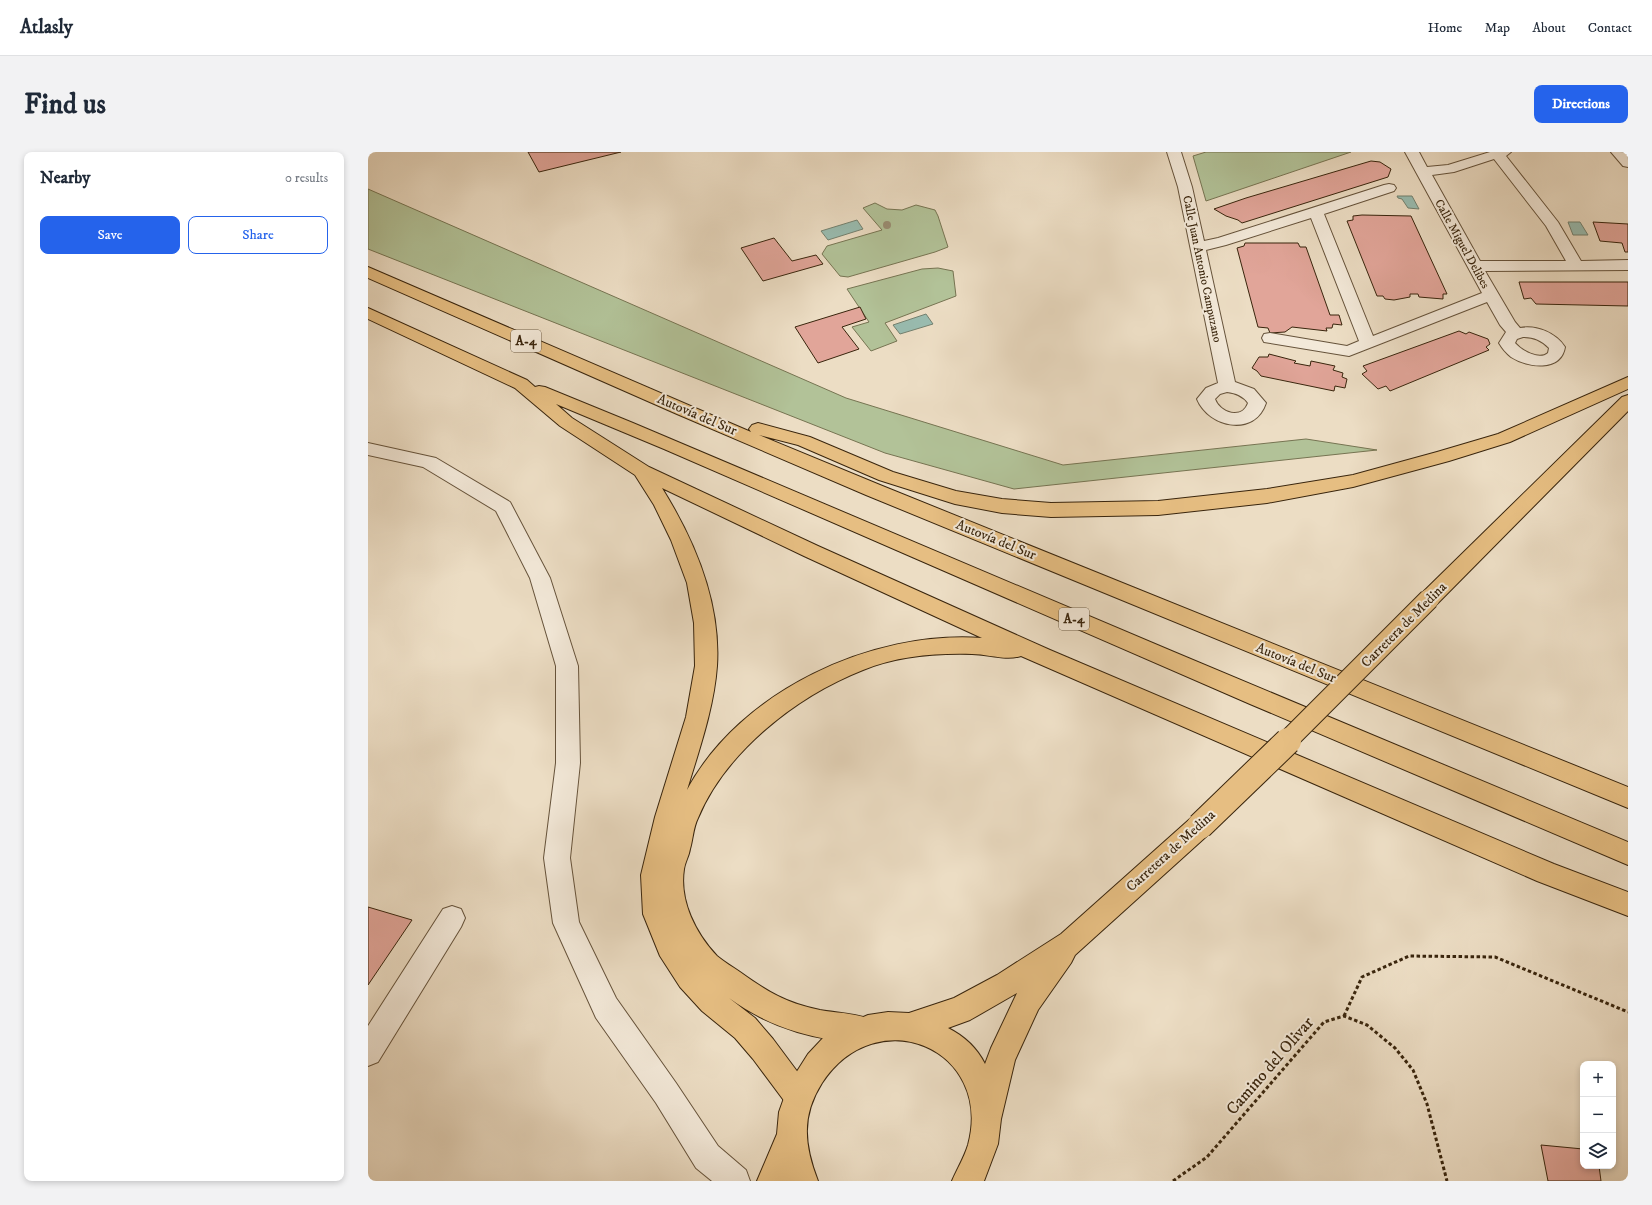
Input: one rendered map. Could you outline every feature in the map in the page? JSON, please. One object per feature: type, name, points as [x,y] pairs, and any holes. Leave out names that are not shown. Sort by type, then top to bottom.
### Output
[{"type":"main road","name":"Autovía del Sur","points":[[368,272],[683,410],[873,490],[1628,798]]},
{"type":"main road","name":"A-4","points":[[368,312],[521,384],[621,423],[912,550],[1628,854]]},
{"type":"main road","points":[[683,410],[804,441],[886,476],[955,497],[1002,506],[1051,510],[1158,508],[1267,496],[1353,481],[1504,438],[1628,382]]},
{"type":"main road","points":[[521,384],[566,422],[642,471],[811,552],[1042,656],[1546,873],[1628,904]]},
{"type":"main road","name":"Carretera de Medina","points":[[1070,943],[1200,826],[1329,701],[1628,401]]},
{"type":"main road","points":[[642,471],[663,505],[680,540],[697,583],[704,624],[706,666],[697,717],[667,817],[654,875],[656,914],[669,947],[690,978],[712,1001],[745,1028],[763,1049],[798,1096]]},
{"type":"main road","points":[[862,1030],[819,1024],[777,1011],[750,996],[708,965],[686,934],[673,904],[671,872],[685,818],[703,784],[728,750],[758,721],[792,697],[826,678],[857,664],[891,654],[919,649],[958,645],[994,647],[1042,656]]},
{"type":"main road","points":[[911,1026],[960,1010],[1008,984],[1070,943]]},
{"type":"main road","points":[[967,1181],[975,1168],[983,1144],[986,1119],[1001,1058],[1028,1000],[1070,943]]},
{"type":"main road","points":[[803,1181],[795,1161],[792,1134],[798,1096],[813,1068],[836,1045],[862,1030],[887,1025],[911,1026],[935,1034],[955,1048],[968,1063],[982,1092],[986,1119]]},
{"type":"main road","points":[[772,1181],[792,1134]]},
{"type":"street","name":"Calle Juan Antonio Campuzano","points":[[1174,152],[1185,187],[1226,387]]},
{"type":"street","name":"Calle Miguel Delibes","points":[[1412,152],[1508,325],[1516,333]]},
{"type":"street","points":[[1618,152],[1628,162]]},
{"type":"street","points":[[1422,172],[1449,169],[1500,153],[1553,225],[1576,265]]},
{"type":"street","points":[[1197,247],[1221,242],[1389,188]]},
{"type":"street","points":[[1316,212],[1368,343]]},
{"type":"street","points":[[1475,266],[1628,266]]},
{"type":"street","points":[[1270,338],[1349,351],[1491,295]]},
{"type":"street","points":[[368,449],[429,462],[503,507],[540,578],[566,666],[568,763],[556,858],[566,923],[606,1008],[666,1093],[706,1157],[735,1181]]},
{"type":"street","points":[[368,1052],[452,918]]},
{"type":"path","points":[[1447,1181],[1427,1104],[1413,1070],[1395,1048],[1367,1025],[1344,1016],[1362,977],[1409,956],[1495,957],[1628,1012]]},
{"type":"path","name":"Camino del Olivar","points":[[1173,1181],[1207,1156],[1324,1022],[1344,1016]]},
{"type":"green space","points":[[1206,152],[1351,152],[1206,201],[1193,156]]},
{"type":"green space","points":[[368,189],[846,398],[1063,465],[1306,439],[1377,450],[1014,489],[885,453],[368,249]]},
{"type":"green space","points":[[875,203],[887,209],[902,210],[916,205],[935,210],[948,247],[848,277],[840,276],[822,254],[827,246],[882,230],[863,208]]},
{"type":"green space","points":[[938,268],[953,271],[956,296],[885,323],[897,341],[871,351],[852,327],[869,322],[847,289],[922,269]]},
{"type":"water","points":[[1397,196],[1412,196],[1419,209],[1408,208],[1402,199],[1398,198]]},
{"type":"water","points":[[857,220],[863,229],[828,240],[821,231]]},
{"type":"water","points":[[1568,222],[1580,222],[1588,235],[1573,235]]},
{"type":"water","points":[[926,314],[933,324],[900,334],[893,325]]},
{"type":"building","points":[[528,152],[621,152],[539,172]]},
{"type":"building","points":[[1371,161],[1380,162],[1391,169],[1388,177],[1242,223],[1214,209],[1246,198]]},
{"type":"building","points":[[1353,216],[1411,216],[1447,294],[1443,294],[1443,299],[1419,297],[1418,294],[1410,294],[1410,297],[1394,300],[1385,299],[1383,296],[1377,296],[1347,221],[1353,220]]},
{"type":"building","points":[[1593,222],[1628,224],[1628,252],[1625,252],[1622,243],[1600,241]]},
{"type":"building","points":[[774,238],[792,261],[816,255],[823,264],[763,281],[741,248]]},
{"type":"building","points":[[1245,243],[1298,243],[1300,247],[1306,247],[1330,315],[1339,315],[1342,325],[1333,324],[1332,328],[1326,328],[1327,331],[1292,327],[1285,332],[1270,333],[1268,328],[1258,327],[1237,248],[1244,246]]},
{"type":"building","points":[[1519,282],[1628,282],[1628,306],[1536,304],[1531,298],[1524,299]]},
{"type":"building","points":[[860,307],[866,319],[842,327],[859,349],[818,363],[795,327]]},
{"type":"building","points":[[1459,331],[1466,334],[1469,332],[1488,339],[1490,344],[1486,347],[1489,350],[1390,391],[1386,386],[1378,389],[1362,374],[1367,371],[1363,366]]},
{"type":"building","points":[[1269,354],[1296,361],[1294,363],[1310,366],[1311,361],[1335,366],[1333,370],[1343,373],[1342,377],[1347,379],[1345,388],[1335,386],[1334,391],[1261,376],[1252,368],[1259,357],[1268,357]]},
{"type":"building","points":[[368,907],[412,920],[368,985]]},
{"type":"building","points":[[1541,1145],[1580,1149],[1580,1169],[1599,1169],[1601,1181],[1548,1181]]}]
